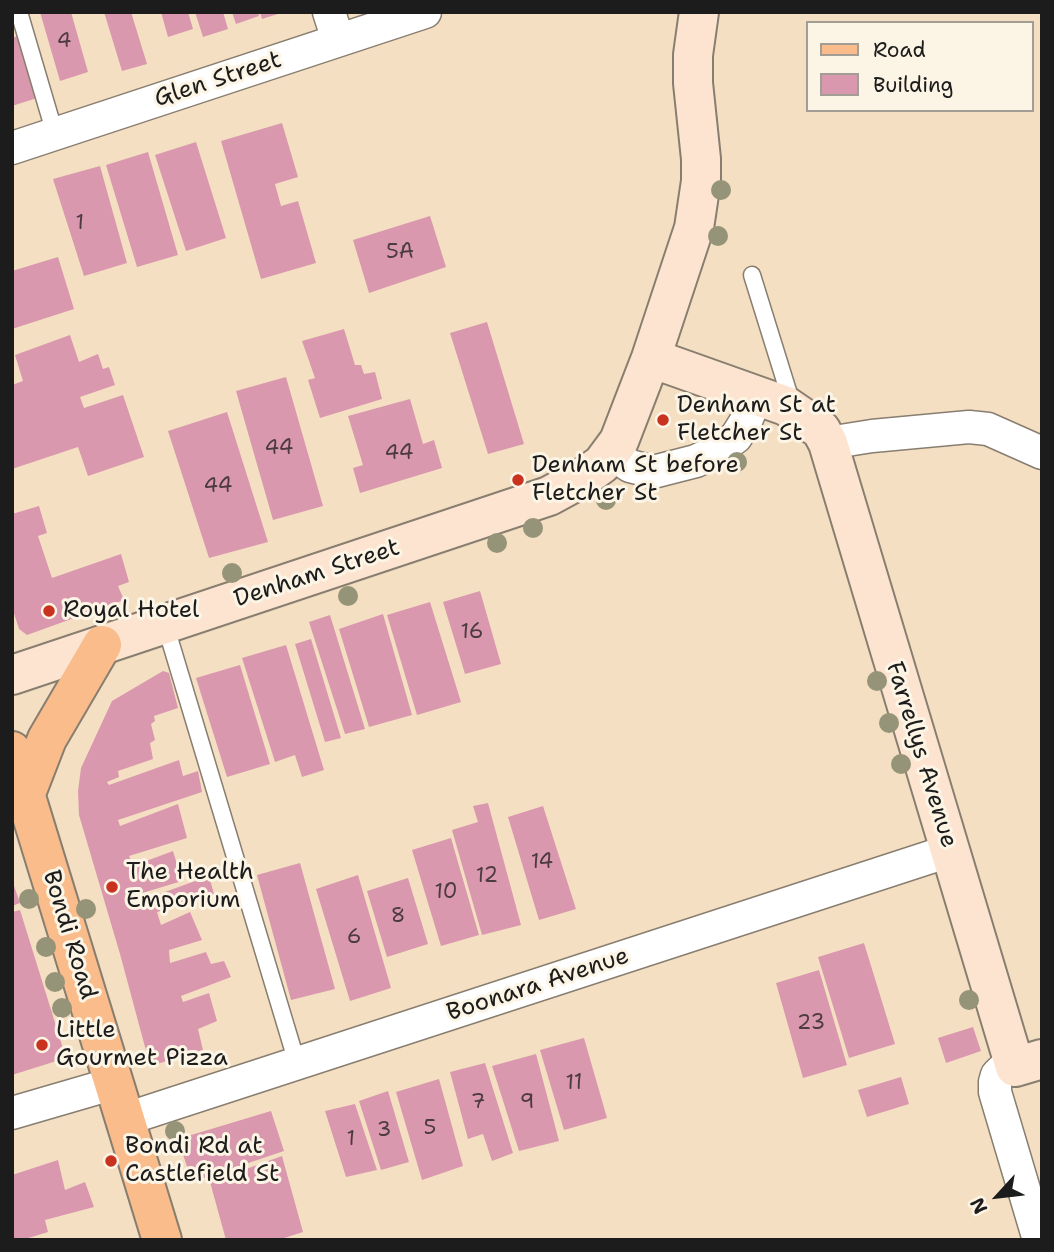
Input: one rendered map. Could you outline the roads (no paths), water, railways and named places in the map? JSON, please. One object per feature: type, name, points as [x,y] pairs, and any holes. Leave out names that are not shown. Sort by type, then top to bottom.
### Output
[{"type":"main road","points":[[25,796],[47,739],[102,645]]},
{"type":"main road","name":"Bondi Road","points":[[12,751],[162,1240]]},
{"type":"street","name":"Glen Street","points":[[12,148],[55,134],[334,26],[425,12]]},
{"type":"street","name":"Denham Street","points":[[12,674],[550,496],[602,464],[619,441],[651,358],[694,228],[699,205],[701,159],[693,83],[693,55],[699,12]]},
{"type":"street","points":[[651,358],[794,411],[821,430],[828,443],[969,427],[988,429],[1042,453]]},
{"type":"street","points":[[611,453],[630,466],[653,472],[696,461],[718,451],[736,437],[757,396]]},
{"type":"street","name":"Farrellys Avenue","points":[[828,443],[949,851],[1028,1063]]},
{"type":"street","name":"Boonara Avenue","points":[[126,1119],[949,851]]},
{"type":"street","points":[[1028,1063],[1001,1071],[997,1075],[995,1092],[1039,1240]]},
{"type":"street","points":[[12,1113],[115,1083]]},
{"type":"lane","points":[[19,12],[55,134]]},
{"type":"lane","points":[[752,275],[794,411]]},
{"type":"lane","points":[[165,624],[298,1063]]},
{"type":"place","name":"Denham St at Fletcher St","points":[[663,420]]},
{"type":"place","name":"Denham St before Fletcher St","points":[[518,480]]},
{"type":"place","name":"Royal Hotel","points":[[49,611]]},
{"type":"place","name":"The Health Emporium","points":[[112,887]]},
{"type":"place","name":"Little Gourmet Pizza","points":[[42,1045]]},
{"type":"place","name":"Bondi Rd at Castlefield St","points":[[111,1161]]}]
